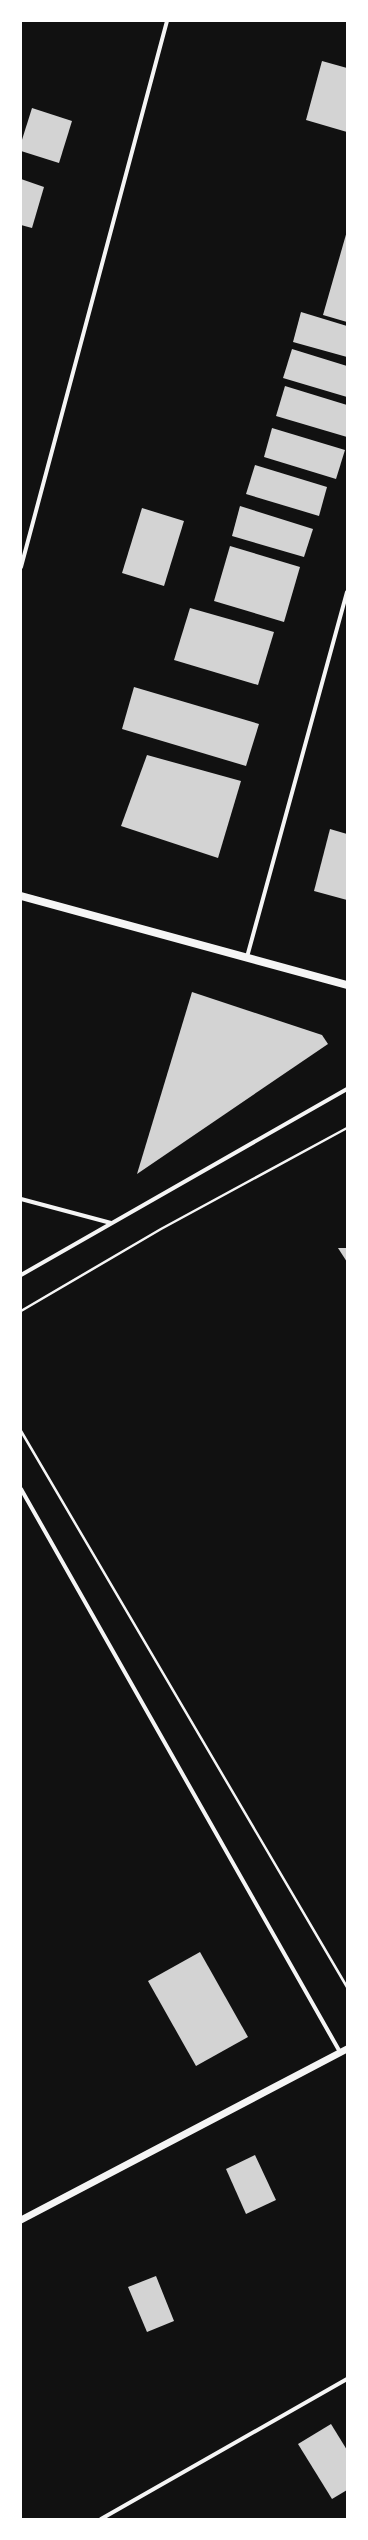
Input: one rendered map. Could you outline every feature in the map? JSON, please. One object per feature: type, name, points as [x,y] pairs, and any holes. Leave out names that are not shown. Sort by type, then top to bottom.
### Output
[{"type":"main road","points":[[21,896],[347,985]]},
{"type":"street","points":[[21,567],[167,21]]},
{"type":"street","points":[[246,958],[347,592]]},
{"type":"street","points":[[21,1275],[347,1089]]},
{"type":"street","points":[[21,1199],[111,1223]]},
{"type":"street","points":[[21,1489],[340,2052]]},
{"type":"street","points":[[21,2220],[347,2049]]},
{"type":"street","points":[[100,2519],[347,2379]]},
{"type":"path","points":[[21,1311],[161,1229],[347,1128]]},
{"type":"path","points":[[21,1431],[347,1987]]},
{"type":"building","points":[[322,61],[347,68],[347,132],[306,120]]},
{"type":"building","points":[[32,108],[72,121],[59,163],[21,151],[21,143]]},
{"type":"building","points":[[21,179],[44,187],[32,228],[21,225]]},
{"type":"building","points":[[347,231],[347,322],[323,315]]},
{"type":"building","points":[[301,312],[347,326],[347,357],[293,342]]},
{"type":"building","points":[[292,349],[347,366],[347,397],[283,378]]},
{"type":"building","points":[[285,386],[347,405],[347,437],[276,416]]},
{"type":"building","points":[[272,428],[345,450],[336,479],[264,457]]},
{"type":"building","points":[[255,465],[327,487],[319,516],[246,494]]},
{"type":"building","points":[[240,506],[313,529],[304,557],[232,536]]},
{"type":"building","points":[[142,508],[184,521],[164,586],[122,573]]},
{"type":"building","points":[[230,546],[300,567],[284,622],[214,601]]},
{"type":"building","points":[[190,608],[274,632],[258,685],[174,660]]},
{"type":"building","points":[[134,687],[259,724],[246,766],[122,729]]},
{"type":"building","points":[[147,755],[241,781],[218,858],[121,826]]},
{"type":"building","points":[[330,829],[347,834],[347,900],[314,891]]},
{"type":"building","points":[[192,992],[322,1035],[328,1044],[137,1174]]},
{"type":"building","points":[[338,1248],[347,1248],[347,1262]]},
{"type":"building","points":[[200,1952],[248,2037],[196,2066],[148,1981]]},
{"type":"building","points":[[255,2155],[276,2200],[246,2214],[226,2169]]},
{"type":"building","points":[[156,2276],[174,2321],[147,2332],[128,2287]]},
{"type":"building","points":[[331,2424],[347,2450],[347,2490],[332,2499],[298,2444]]}]
